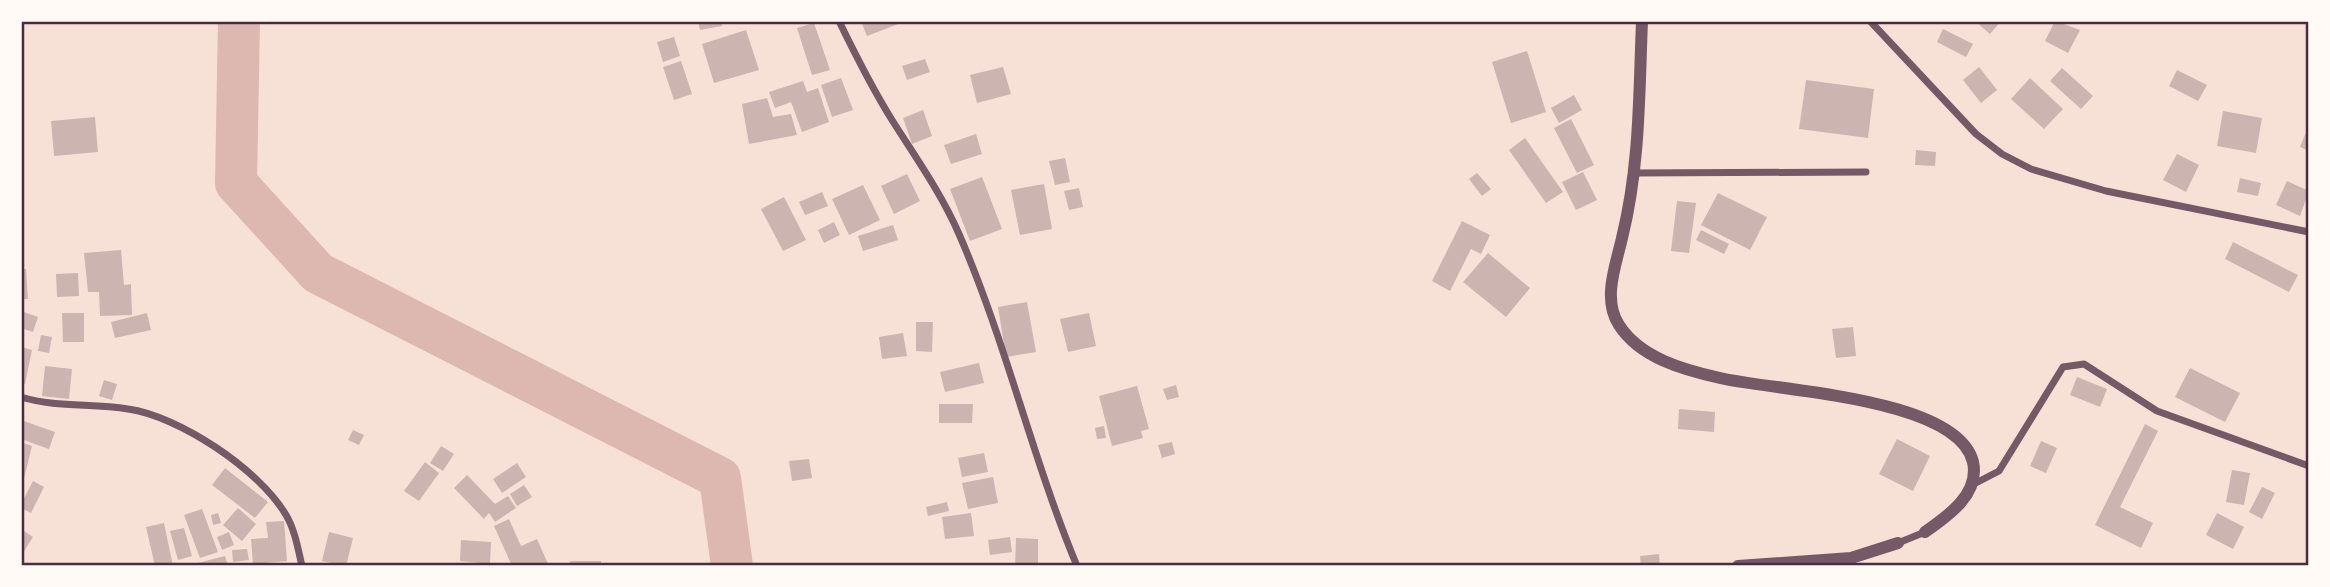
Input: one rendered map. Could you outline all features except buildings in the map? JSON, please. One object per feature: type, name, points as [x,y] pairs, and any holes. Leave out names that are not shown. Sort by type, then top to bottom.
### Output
[{"type":"street","points":[[839,21],[891,118],[938,188],[958,233],[978,280],[1014,391],[1077,566]]},
{"type":"street","points":[[1642,21],[1636,173],[1612,281],[1611,306],[1618,323],[1633,342],[1674,365],[1722,379],[1863,401],[1910,413],[1939,426],[1959,439],[1970,453],[1975,471],[1971,485],[1951,513],[1925,532],[1898,543],[1851,558],[1738,566]]},
{"type":"street","points":[[1870,21],[1976,134],[2002,154],[2031,169],[2106,191],[2309,232]]},
{"type":"street","points":[[1636,173],[1866,172]]},
{"type":"street","points":[[1971,485],[1999,471],[2063,367],[2084,364],[2157,411],[2309,466]]},
{"type":"street","points":[[21,397],[61,406],[130,409],[156,417],[205,441],[268,492],[286,515],[296,538],[302,566]]},
{"type":"waterway","points":[[239,21],[236,183],[318,273],[720,478],[732,566]]}]
